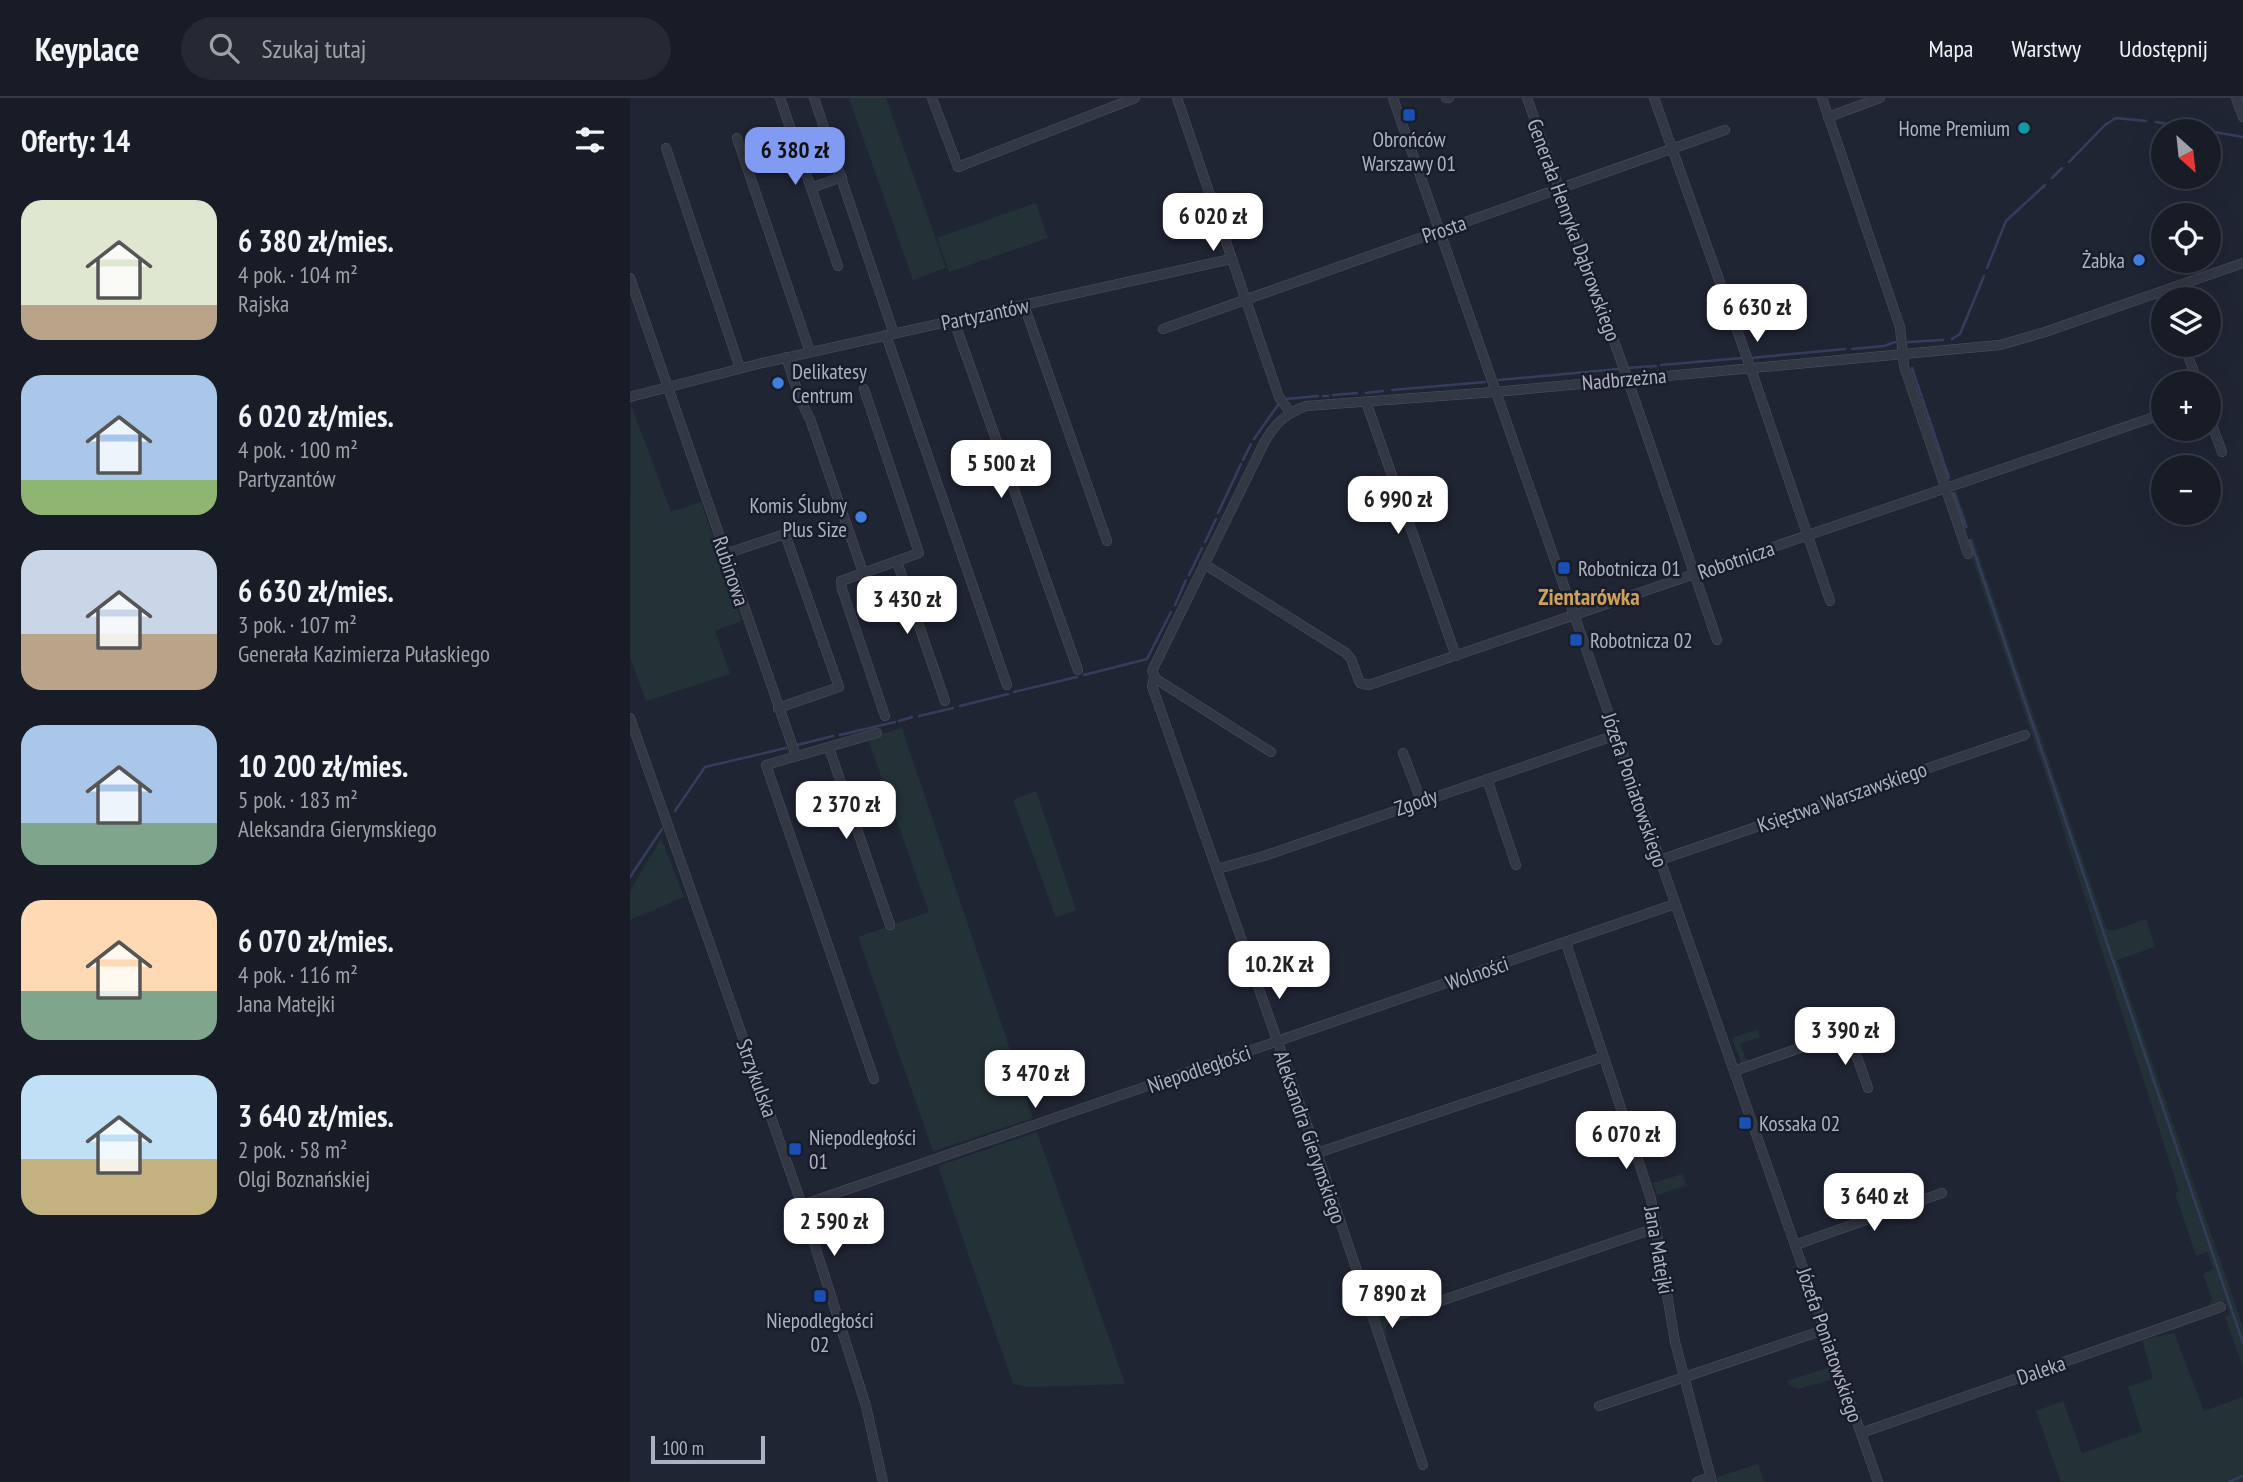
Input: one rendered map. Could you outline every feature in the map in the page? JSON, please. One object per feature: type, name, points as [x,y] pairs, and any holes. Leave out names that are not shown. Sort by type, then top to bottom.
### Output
[{"type":"street","points":[[780,98],[838,266]]},
{"type":"street","points":[[814,98],[1007,685]]},
{"type":"street","points":[[932,98],[958,167],[1135,98]]},
{"type":"street","points":[[1177,98],[1245,300],[1284,404],[1203,564],[1153,675],[1271,752]]},
{"type":"street","name":"Józefa Poniatowskiego","points":[[1393,98],[1878,1482]]},
{"type":"street","name":"Generała Henryka Dąbrowskiego","points":[[1527,98],[1628,379],[1717,640]]},
{"type":"street","points":[[1654,98],[1830,601]]},
{"type":"street","points":[[1822,98],[1900,327],[1902,353],[1968,554]]},
{"type":"street","points":[[1828,117],[1880,98]]},
{"type":"street","points":[[2236,98],[2243,117]]},
{"type":"street","name":"Prosta","points":[[1163,329],[1725,130]]},
{"type":"street","points":[[737,138],[810,352]]},
{"type":"street","points":[[666,148],[740,368]]},
{"type":"street","points":[[811,188],[842,177]]},
{"type":"street","name":"Partyzantów","points":[[630,397],[786,357],[1231,259]]},
{"type":"street","name":"Nadbrzeżna","points":[[2186,287],[2243,263]]},
{"type":"street","name":"Rubinowa","points":[[630,278],[796,755]]},
{"type":"street","name":"Nadbrzeżna","points":[[1284,404],[1306,406],[1495,392],[2000,345],[2151,300]]},
{"type":"street","points":[[1024,305],[1107,541]]},
{"type":"street","points":[[954,321],[1078,670]]},
{"type":"street","points":[[786,357],[863,572]]},
{"type":"street","points":[[864,389],[919,553],[841,581],[885,716]]},
{"type":"street","points":[[1366,402],[1456,656]]},
{"type":"street","name":"Robotnicza","points":[[1203,564],[1346,653],[1360,683],[1368,685],[2151,418]]},
{"type":"street","points":[[2218,441],[2222,452]]},
{"type":"street","points":[[725,554],[785,534],[839,687],[778,708]]},
{"type":"street","points":[[897,562],[945,701]]},
{"type":"street","name":"Aleksandra Gierymskiego","points":[[1153,675],[1152,686],[1317,1153],[1423,1465]]},
{"type":"street","name":"Strzykulska","points":[[630,718],[802,1205],[866,1406],[883,1482]]},
{"type":"street","points":[[874,1079],[766,765],[877,733]]},
{"type":"street","name":"Zgody","points":[[1217,869],[1264,856],[1616,735]]},
{"type":"street","name":"Księstwa Warszawskiego","points":[[1660,860],[2025,735]]},
{"type":"street","points":[[830,748],[890,925]]},
{"type":"street","points":[[1403,753],[1421,801]]},
{"type":"street","points":[[1487,779],[1516,865]]},
{"type":"street","name":"Wolności","points":[[1278,1042],[1675,904]]},
{"type":"street","name":"Jana Matejki","points":[[1566,943],[1651,1199],[1675,1342],[1712,1480]]},
{"type":"street","points":[[1734,1071],[1834,1036],[1849,1035],[1868,1088]]},
{"type":"street","name":"Niepodległości","points":[[802,1205],[1278,1042]]},
{"type":"street","points":[[1317,1153],[1603,1057]]},
{"type":"street","points":[[1795,1245],[1942,1193]]},
{"type":"street","points":[[1393,1317],[1656,1228]]},
{"type":"street","name":"Daleka","points":[[1861,1433],[2221,1307]]},
{"type":"street","points":[[1599,1406],[1824,1330]]},
{"type":"street","points":[[1697,1482],[1712,1480]]},
{"type":"shaded area","points":[[849,98],[886,98],[946,268],[913,280]]},
{"type":"shaded area","points":[[1036,203],[1048,238],[949,272],[937,238]]},
{"type":"shaded area","points":[[631,405],[671,512],[701,502],[742,621],[715,630],[730,674],[646,701],[630,657]]},
{"type":"shaded area","points":[[1956,490],[1969,528],[1962,527],[1951,494]]},
{"type":"shaded area","points":[[1973,538],[2106,928],[2112,931],[2146,919],[2155,947],[2117,960],[2243,1327],[2243,1367],[2225,1317],[2230,1315],[2225,1301],[2209,1306],[2212,1299],[2203,1274],[2213,1269],[2207,1252],[2196,1256],[2175,1193],[2179,1191],[2048,782],[1966,540]]},
{"type":"shaded area","points":[[902,728],[1033,1118],[933,1151],[858,937],[929,912],[869,742],[874,736]]},
{"type":"shaded area","points":[[1036,791],[1076,910],[1056,918],[1013,800]]},
{"type":"shaded area","points":[[661,838],[684,897],[630,920],[630,891]]},
{"type":"shaded area","points":[[1892,1013],[1894,1018],[1847,1033],[1834,1033]]},
{"type":"shaded area","points":[[1758,1029],[1760,1037],[1740,1044],[1746,1059],[1753,1061],[1742,1065],[1732,1038]]},
{"type":"shaded area","points":[[1037,1132],[1125,1384],[1028,1387],[1013,1384],[938,1166]]},
{"type":"shaded area","points":[[1682,1174],[1687,1185],[1657,1195],[1653,1183]]},
{"type":"shaded area","points":[[1379,1310],[1387,1314],[1390,1312],[1392,1317],[1388,1318],[1385,1329],[1388,1337],[1383,1339],[1373,1312]]},
{"type":"shaded area","points":[[2174,1333],[2204,1411],[2243,1397],[2243,1482],[2061,1482],[2036,1411],[2063,1401],[2082,1453],[2142,1432],[2128,1387],[2153,1378],[2142,1340]]},
{"type":"shaded area","points":[[1830,1367],[1834,1379],[1798,1389],[1787,1381]]},
{"type":"shaded area","points":[[1758,1464],[1764,1482],[1718,1482],[1717,1477]]},
{"type":"waterway","points":[[2069,162],[2105,125],[2116,118],[2146,121]]},
{"type":"waterway","points":[[2221,133],[2243,137]]},
{"type":"waterway","points":[[2052,178],[2062,168]]},
{"type":"waterway","points":[[1987,268],[2006,221],[2045,185]]},
{"type":"waterway","points":[[1952,339],[1960,334],[1984,276]]},
{"type":"waterway","points":[[1908,342],[1943,340]]},
{"type":"waterway","points":[[1852,349],[1884,346],[1895,342]]},
{"type":"waterway","points":[[1750,358],[1845,349]]},
{"type":"waterway","points":[[1661,365],[1742,358]]},
{"type":"waterway","points":[[1626,368],[1656,366]]},
{"type":"waterway","points":[[1912,368],[1949,478]]},
{"type":"waterway","points":[[1499,380],[1619,369]]},
{"type":"waterway","points":[[1392,390],[1485,382]]},
{"type":"waterway","points":[[1366,393],[1383,391]]},
{"type":"waterway","points":[[1333,395],[1357,393]]},
{"type":"waterway","points":[[1286,399],[1318,396]]},
{"type":"waterway","points":[[1323,396],[1328,396]]},
{"type":"waterway","points":[[1254,439],[1280,402]]},
{"type":"waterway","points":[[1243,460],[1251,444]]},
{"type":"waterway","points":[[1218,513],[1241,464]]},
{"type":"waterway","points":[[1954,493],[1966,527]]},
{"type":"waterway","points":[[1205,542],[1216,519]]},
{"type":"waterway","points":[[1970,540],[2243,1343]]},
{"type":"waterway","points":[[1189,575],[1202,548]]},
{"type":"waterway","points":[[1175,605],[1186,580]]},
{"type":"waterway","points":[[1084,675],[1147,659],[1171,612]]},
{"type":"waterway","points":[[1014,692],[1077,677]]},
{"type":"waterway","points":[[960,706],[1008,694]]},
{"type":"waterway","points":[[919,716],[953,708]]},
{"type":"waterway","points":[[899,721],[912,717]]},
{"type":"waterway","points":[[840,735],[895,722]]},
{"type":"waterway","points":[[797,745],[833,736]]},
{"type":"waterway","points":[[675,811],[705,767],[786,748]]},
{"type":"waterway","points":[[630,877],[662,829]]},
{"type":"waterway","points":[[2229,1482],[2243,1476]]},
{"type":"place","name":"Obrońców Warszawy 01","points":[[1409,115]]},
{"type":"place","name":"Home Premium","points":[[2024,128]]},
{"type":"place","name":"Żabka","points":[[2139,260]]},
{"type":"place","name":"Delikatesy Centrum","points":[[778,383]]},
{"type":"place","name":"Komis Ślubny Plus Size","points":[[861,517]]},
{"type":"place","name":"Robotnicza 01","points":[[1564,568]]},
{"type":"place","name":"Robotnicza 02","points":[[1576,640]]},
{"type":"place","name":"Kossaka 02","points":[[1745,1123]]},
{"type":"place","name":"Niepodległości 01","points":[[795,1149]]},
{"type":"place","name":"Niepodległości 02","points":[[820,1296]]},
{"type":"district","name":"Zientarówka","points":[[1589,596]]}]
